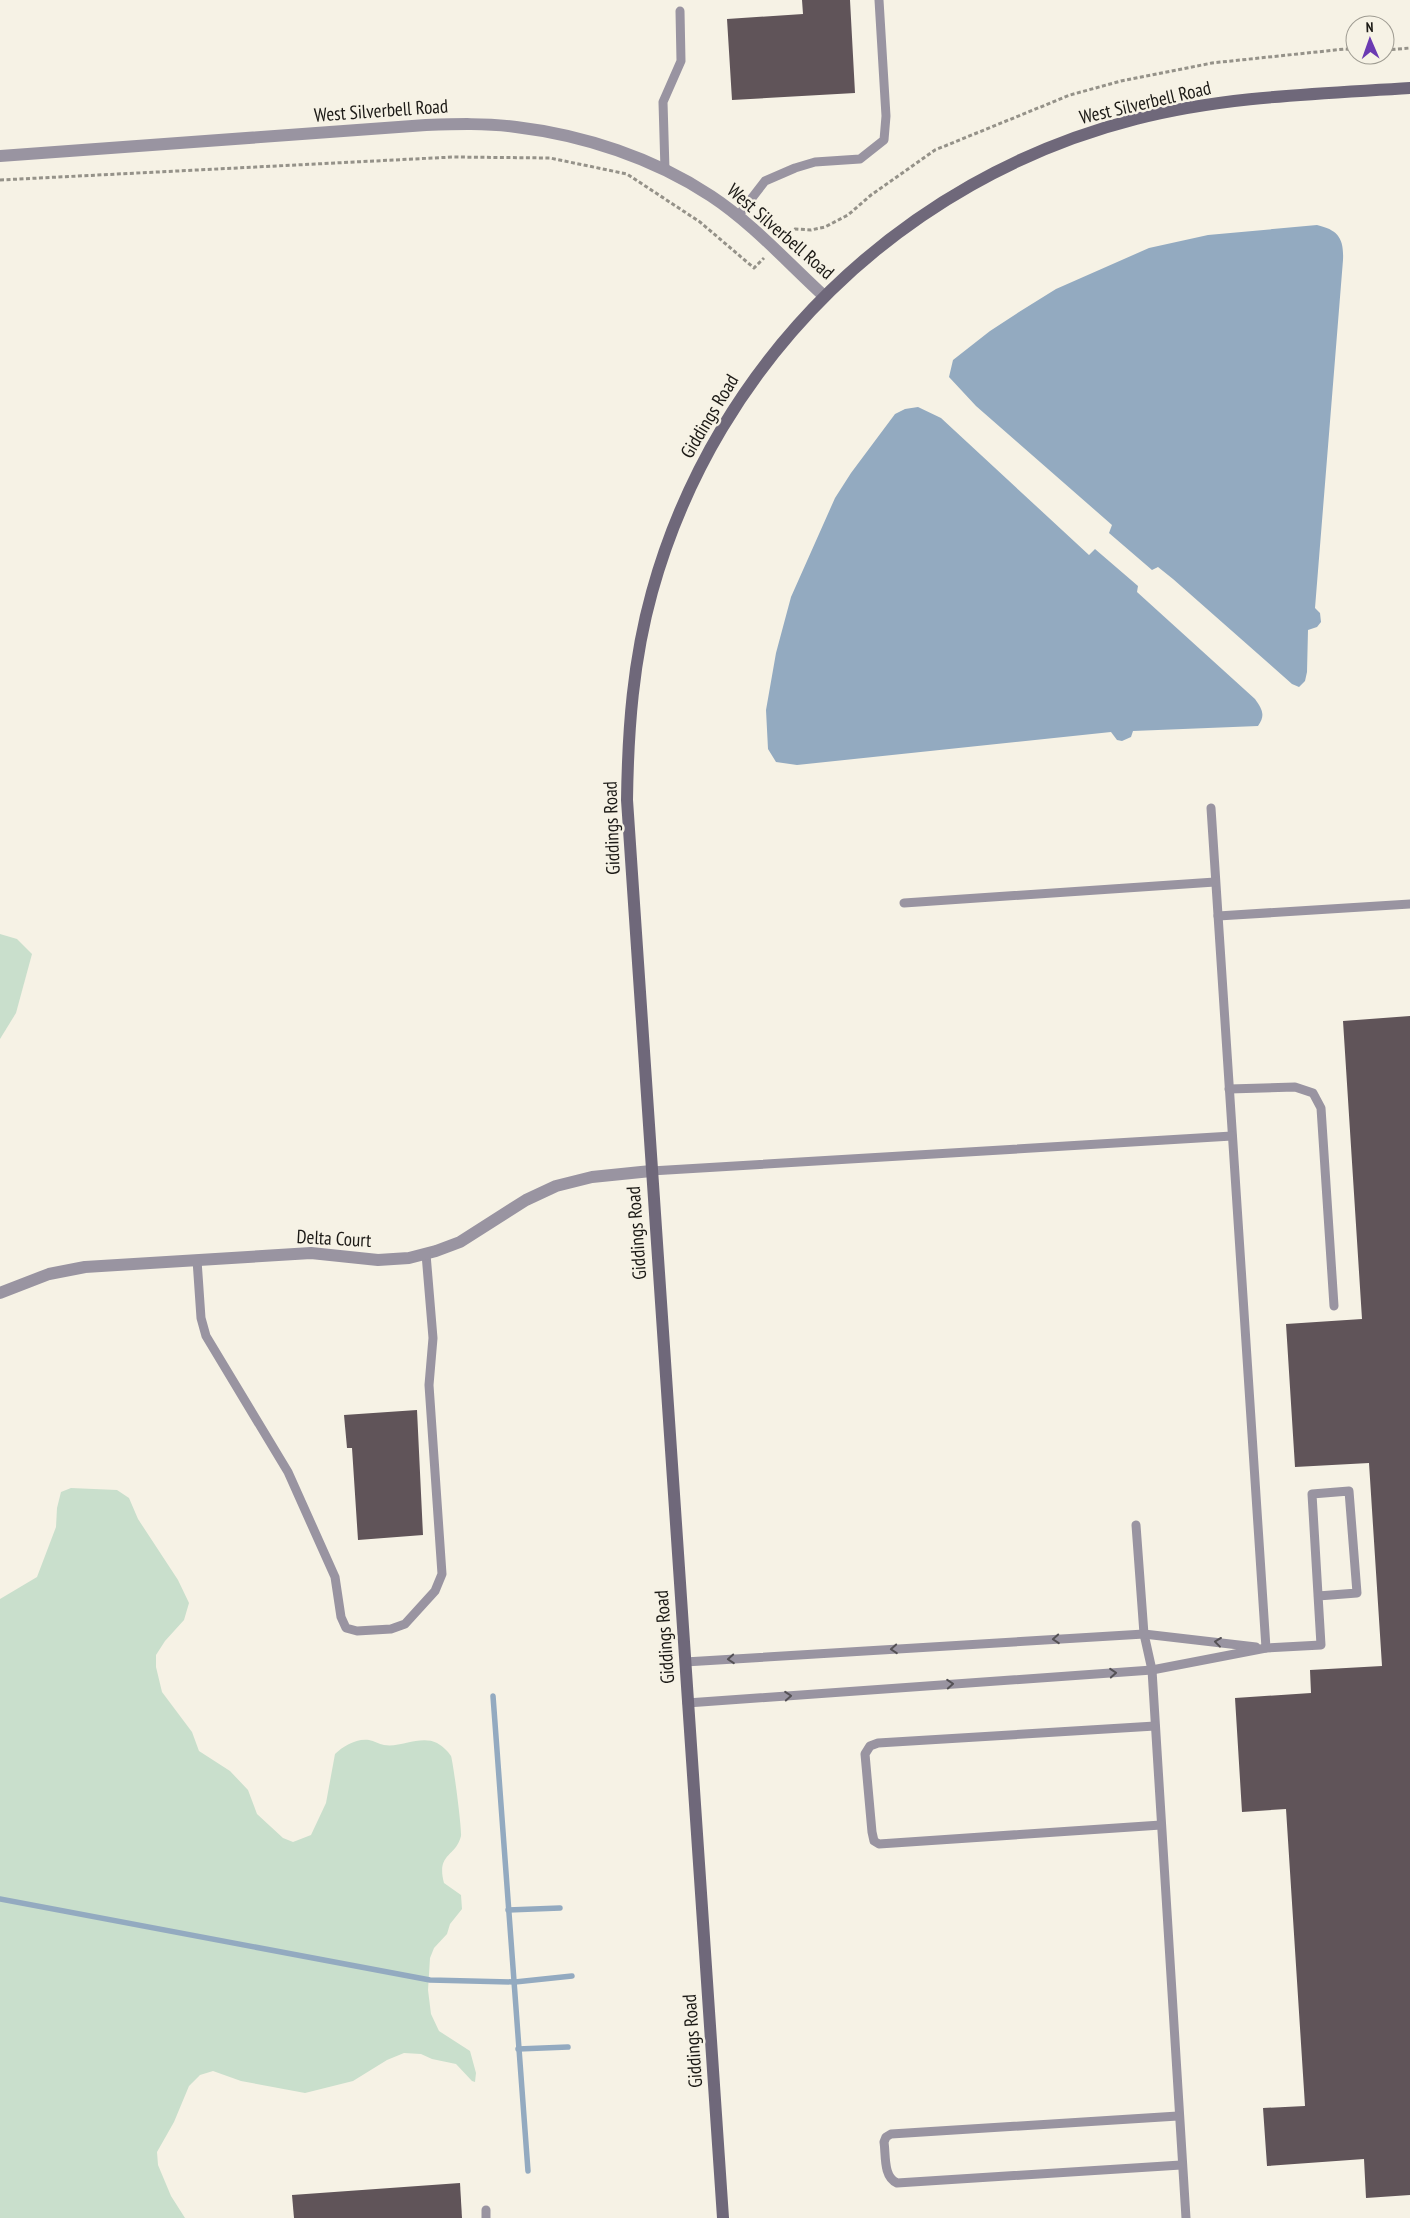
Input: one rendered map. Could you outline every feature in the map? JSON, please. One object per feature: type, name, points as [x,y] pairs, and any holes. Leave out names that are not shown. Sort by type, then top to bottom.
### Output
[{"type":"main road","name":"West Silverbell Road","points":[[824,296],[872,252],[932,208],[993,172],[1067,140],[1135,119],[1218,104],[1280,97],[1410,88]]},
{"type":"main road","name":"Giddings Road","points":[[723,2218],[627,800],[630,711],[640,638],[651,593],[667,543],[687,493],[712,443],[762,366],[824,296]]},
{"type":"street","name":"West Silverbell Road","points":[[0,156],[426,125],[482,124],[515,127],[566,136],[625,154],[665,170],[700,189],[738,216],[824,296]]},
{"type":"street","name":"Delta Court","points":[[0,1293],[28,1281],[67,1270],[311,1253],[378,1260],[426,1254],[448,1247],[473,1235],[526,1200],[556,1186],[592,1177],[651,1171]]},
{"type":"lane","points":[[738,216],[765,181],[815,162],[860,159],[884,140],[886,116],[879,0]]},
{"type":"lane","points":[[665,170],[663,102],[681,61],[680,11]]},
{"type":"lane","points":[[1211,808],[1266,1648]]},
{"type":"lane","points":[[904,903],[1215,882]]},
{"type":"lane","points":[[1218,916],[1410,904]]},
{"type":"lane","points":[[1229,1090],[1295,1087],[1313,1093],[1317,1101],[1320,1108],[1334,1306]]},
{"type":"lane","points":[[651,1171],[1232,1136]]},
{"type":"lane","points":[[197,1260],[201,1318],[206,1336],[284,1463],[335,1577],[342,1623],[350,1630],[357,1632],[391,1629],[406,1624],[435,1591],[442,1574],[428,1384],[433,1338],[426,1254]]},
{"type":"lane","points":[[687,1703],[1152,1670],[1266,1648],[1321,1645],[1318,1596],[1312,1494],[1349,1491],[1357,1593],[1318,1596]]},
{"type":"lane","points":[[1136,1525],[1144,1634],[1152,1670],[1181,2165],[1186,2218]]},
{"type":"lane","points":[[685,1662],[1144,1634],[1266,1648]]},
{"type":"lane","points":[[1155,1726],[878,1743],[870,1746],[865,1754],[872,1832],[874,1841],[879,1844],[1161,1825]]},
{"type":"lane","points":[[1178,2116],[891,2134],[884,2142],[888,2174],[891,2180],[897,2183],[1181,2165]]},
{"type":"path","points":[[1395,49],[1410,48]]},
{"type":"path","points":[[0,180],[424,158],[550,158],[627,174],[700,222],[754,268],[796,229],[811,230],[825,228],[848,215],[871,195],[935,150],[1070,96],[1121,81],[1212,63],[1345,49]]},
{"type":"green space","points":[[0,934],[17,939],[32,954],[16,1013],[0,1039]]},
{"type":"green space","points":[[71,1488],[117,1490],[129,1498],[138,1519],[178,1580],[189,1603],[184,1620],[165,1641],[156,1655],[156,1667],[162,1692],[192,1732],[199,1751],[230,1771],[248,1790],[257,1814],[283,1838],[293,1842],[311,1835],[326,1803],[335,1754],[350,1743],[360,1740],[371,1740],[384,1745],[397,1745],[424,1740],[431,1741],[439,1744],[450,1754],[454,1770],[461,1836],[459,1843],[445,1860],[442,1873],[444,1883],[461,1895],[462,1909],[450,1924],[447,1934],[434,1948],[430,1958],[428,1990],[431,2014],[439,2031],[470,2051],[476,2073],[475,2082],[456,2064],[432,2059],[421,2054],[404,2053],[387,2060],[353,2081],[305,2093],[241,2081],[213,2071],[200,2075],[189,2086],[174,2122],[157,2152],[158,2165],[171,2196],[185,2218],[0,2218],[0,1599],[37,1577],[56,1527],[57,1508],[61,1492]]},
{"type":"water","points":[[1317,225],[1330,229],[1338,236],[1341,241],[1343,260],[1315,608],[1320,613],[1321,622],[1317,627],[1308,630],[1307,672],[1305,681],[1299,687],[1292,684],[1173,579],[1158,567],[1152,570],[1109,533],[1112,525],[976,406],[949,377],[953,360],[990,331],[1019,312],[1056,289],[1149,248],[1208,235]]},
{"type":"water","points":[[918,407],[941,418],[1089,555],[1095,549],[1138,586],[1137,592],[1255,699],[1262,712],[1262,719],[1258,726],[1133,731],[1131,737],[1122,741],[1117,740],[1111,732],[797,765],[776,762],[768,749],[766,710],[776,653],[791,597],[835,498],[851,473],[895,414],[905,409]]},
{"type":"building","points":[[802,0],[850,0],[855,93],[732,100],[727,19],[803,14]]},
{"type":"building","points":[[1410,1016],[1410,2195],[1366,2198],[1364,2159],[1267,2166],[1263,2108],[1305,2106],[1286,1809],[1242,1812],[1235,1698],[1311,1693],[1310,1670],[1382,1666],[1369,1463],[1295,1467],[1286,1324],[1362,1319],[1343,1021]]},
{"type":"building","points":[[417,1410],[423,1535],[358,1540],[352,1448],[347,1448],[344,1415]]},
{"type":"building","points":[[460,2183],[462,2218],[294,2218],[292,2195]]},
{"type":"waterway","points":[[493,1696],[528,2171]]},
{"type":"waterway","points":[[0,1899],[430,1980],[515,1982],[572,1976]]},
{"type":"waterway","points":[[508,1910],[560,1908]]},
{"type":"waterway","points":[[518,2049],[568,2047]]}]
